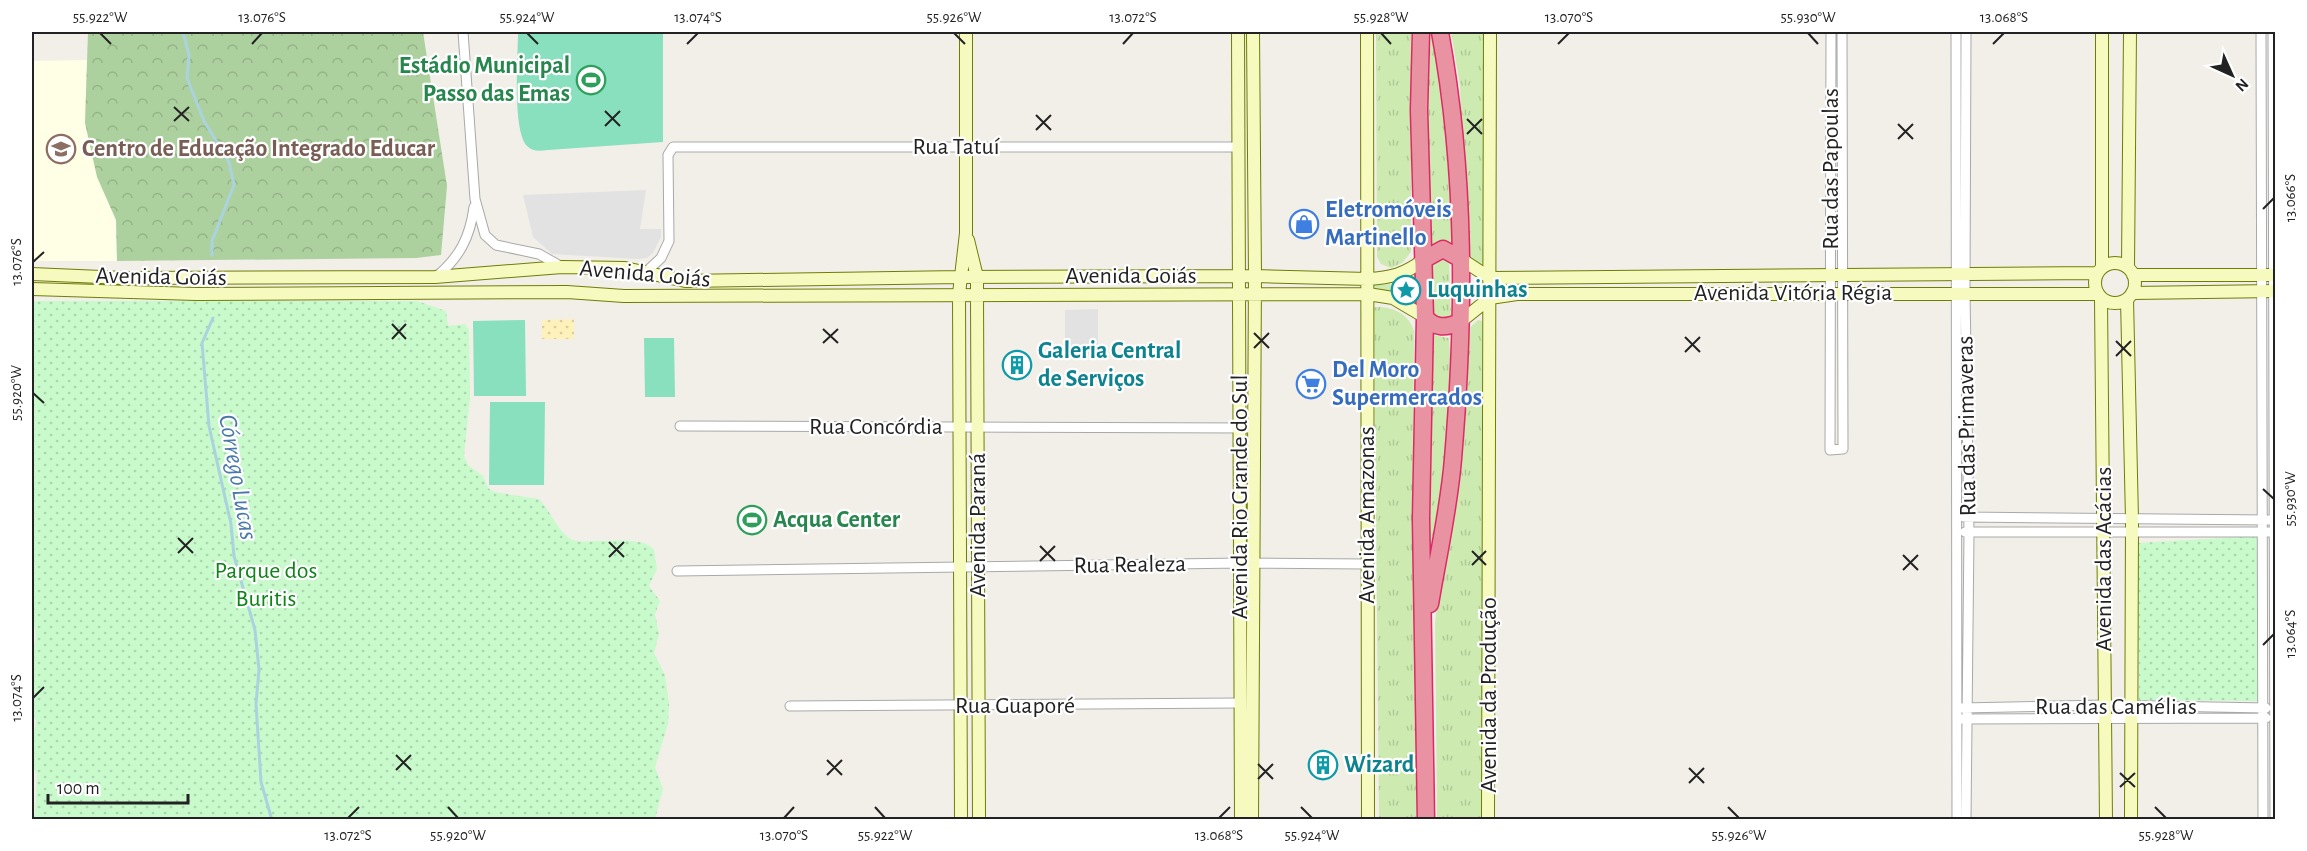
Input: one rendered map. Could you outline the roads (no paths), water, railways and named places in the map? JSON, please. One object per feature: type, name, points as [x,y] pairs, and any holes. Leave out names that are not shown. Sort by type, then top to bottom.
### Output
[{"type":"highway","points":[[1421,32],[1419,110],[1425,317],[1421,519],[1426,819]]},
{"type":"highway","points":[[1423,646],[1453,461],[1460,322],[1460,181],[1452,94],[1440,32]]},
{"type":"highway","points":[[1424,260],[1435,251],[1443,249],[1461,259]]},
{"type":"highway","points":[[1425,317],[1431,324],[1439,327],[1460,322]]},
{"type":"street","points":[[463,32],[475,199],[482,229],[489,241],[512,250],[539,254],[566,267],[567,292]]},
{"type":"street","name":"Avenida Paraná","points":[[961,819],[959,294],[966,233],[966,32]]},
{"type":"street","name":"Avenida Rio Grande do Sul","points":[[1238,32],[1237,293],[1247,427]]},
{"type":"street","name":"Avenida Rio Grande do Sul","points":[[1252,32],[1255,276],[1247,427],[1246,563],[1252,819]]},
{"type":"street","name":"Avenida Amazonas","points":[[1367,32],[1368,819]]},
{"type":"street","name":"Avenida da Produção","points":[[1488,819],[1490,32]]},
{"type":"street","name":"Rua das Papoulas","points":[[1831,32],[1837,275]]},
{"type":"street","name":"Rua das Papoulas","points":[[1837,293],[1830,450],[1843,449],[1837,293],[1842,32]]},
{"type":"street","name":"Rua das Primaveras","points":[[1956,32],[1960,274],[1956,532],[1961,708],[1957,819]]},
{"type":"street","name":"Rua das Primaveras","points":[[1960,274],[1966,32]]},
{"type":"street","points":[[2102,32],[2099,270],[2094,281],[2099,296],[2118,304],[2130,296],[2270,291]]},
{"type":"street","points":[[2130,32],[2131,271],[2135,281],[2130,296]]},
{"type":"street","points":[[2261,32],[2270,275]]},
{"type":"street","points":[[2273,32],[2270,291],[2275,520],[2275,819]]},
{"type":"street","name":"Rua Tatuí","points":[[646,272],[661,258],[669,241],[669,155],[673,147],[1239,147]]},
{"type":"street","points":[[435,277],[463,248],[469,235],[475,199]]},
{"type":"street","name":"Avenida Paraná","points":[[966,233],[977,277],[979,819]]},
{"type":"street","points":[[1461,259],[1490,278]]},
{"type":"street","name":"Avenida Goiás","points":[[32,274],[124,278],[435,277],[566,267],[625,268],[685,281],[1237,276],[1368,279],[1404,273],[1424,260]]},
{"type":"street","points":[[2099,270],[2117,263],[2131,271],[2270,275]]},
{"type":"street","name":"Avenida Vitória Régia","points":[[1490,278],[1960,274],[2099,270]]},
{"type":"street","points":[[638,296],[646,282],[646,272]]},
{"type":"street","name":"Avenida Goiás","points":[[32,289],[196,294],[567,292],[638,296],[1368,294],[1393,298],[1425,317]]},
{"type":"street","points":[[2263,819],[2263,519],[2270,291]]},
{"type":"street","name":"Avenida Vitória Régia","points":[[1490,298],[1517,294],[1960,292],[2099,296]]},
{"type":"street","name":"Rua das Primaveras","points":[[1960,292],[1969,517],[1961,708]]},
{"type":"street","name":"Avenida das Acácias","points":[[2099,296],[2104,518],[2106,819]]},
{"type":"street","name":"Avenida das Acácias","points":[[2130,296],[2131,819]]},
{"type":"street","points":[[1460,322],[1490,298]]},
{"type":"street","name":"Rua Concórdia","points":[[680,426],[1247,427]]},
{"type":"street","points":[[1956,517],[2275,520]]},
{"type":"street","points":[[1956,532],[2275,532]]},
{"type":"street","name":"Avenida Rio Grande do Sul","points":[[1241,819],[1240,703],[1246,563]]},
{"type":"street","name":"Rua Realeza","points":[[677,571],[1246,563],[1367,564]]},
{"type":"street","name":"Rua Guaporé","points":[[790,706],[979,707],[1240,703]]},
{"type":"street","name":"Rua das Camélias","points":[[1961,708],[2105,711],[2275,708]]},
{"type":"street","name":"Rua das Camélias","points":[[1961,719],[2105,711]]},
{"type":"street","name":"Rua das Camélias","points":[[2131,711],[2275,718]]},
{"type":"street","name":"Rua das Primaveras","points":[[1961,719],[1966,819]]},
{"type":"waterway","name":"Córrego Lucas","points":[[183,32],[189,55],[187,78],[204,121],[229,162],[234,185],[212,241],[212,255]]},
{"type":"waterway","name":"Córrego Lucas","points":[[213,318],[202,343],[209,426],[231,524],[234,556],[255,630],[259,670],[256,704],[261,782],[272,820]]},
{"type":"place","name":"Estádio Municipal Passo das Emas","points":[[591,80]]},
{"type":"place","name":"Centro de Educação Integrado Educar","points":[[61,149]]},
{"type":"place","name":"Eletromóveis Martinello","points":[[1304,224]]},
{"type":"place","name":"Luquinhas","points":[[1406,290]]},
{"type":"place","name":"Galeria Central de Serviços","points":[[1017,365]]},
{"type":"place","name":"Del Moro Supermercados","points":[[1311,384]]},
{"type":"place","name":"Acqua Center","points":[[752,520]]},
{"type":"place","name":"Wizard","points":[[1323,765]]},
{"type":"park label","name":"Parque dos Buritis","points":[[266,585]]}]
